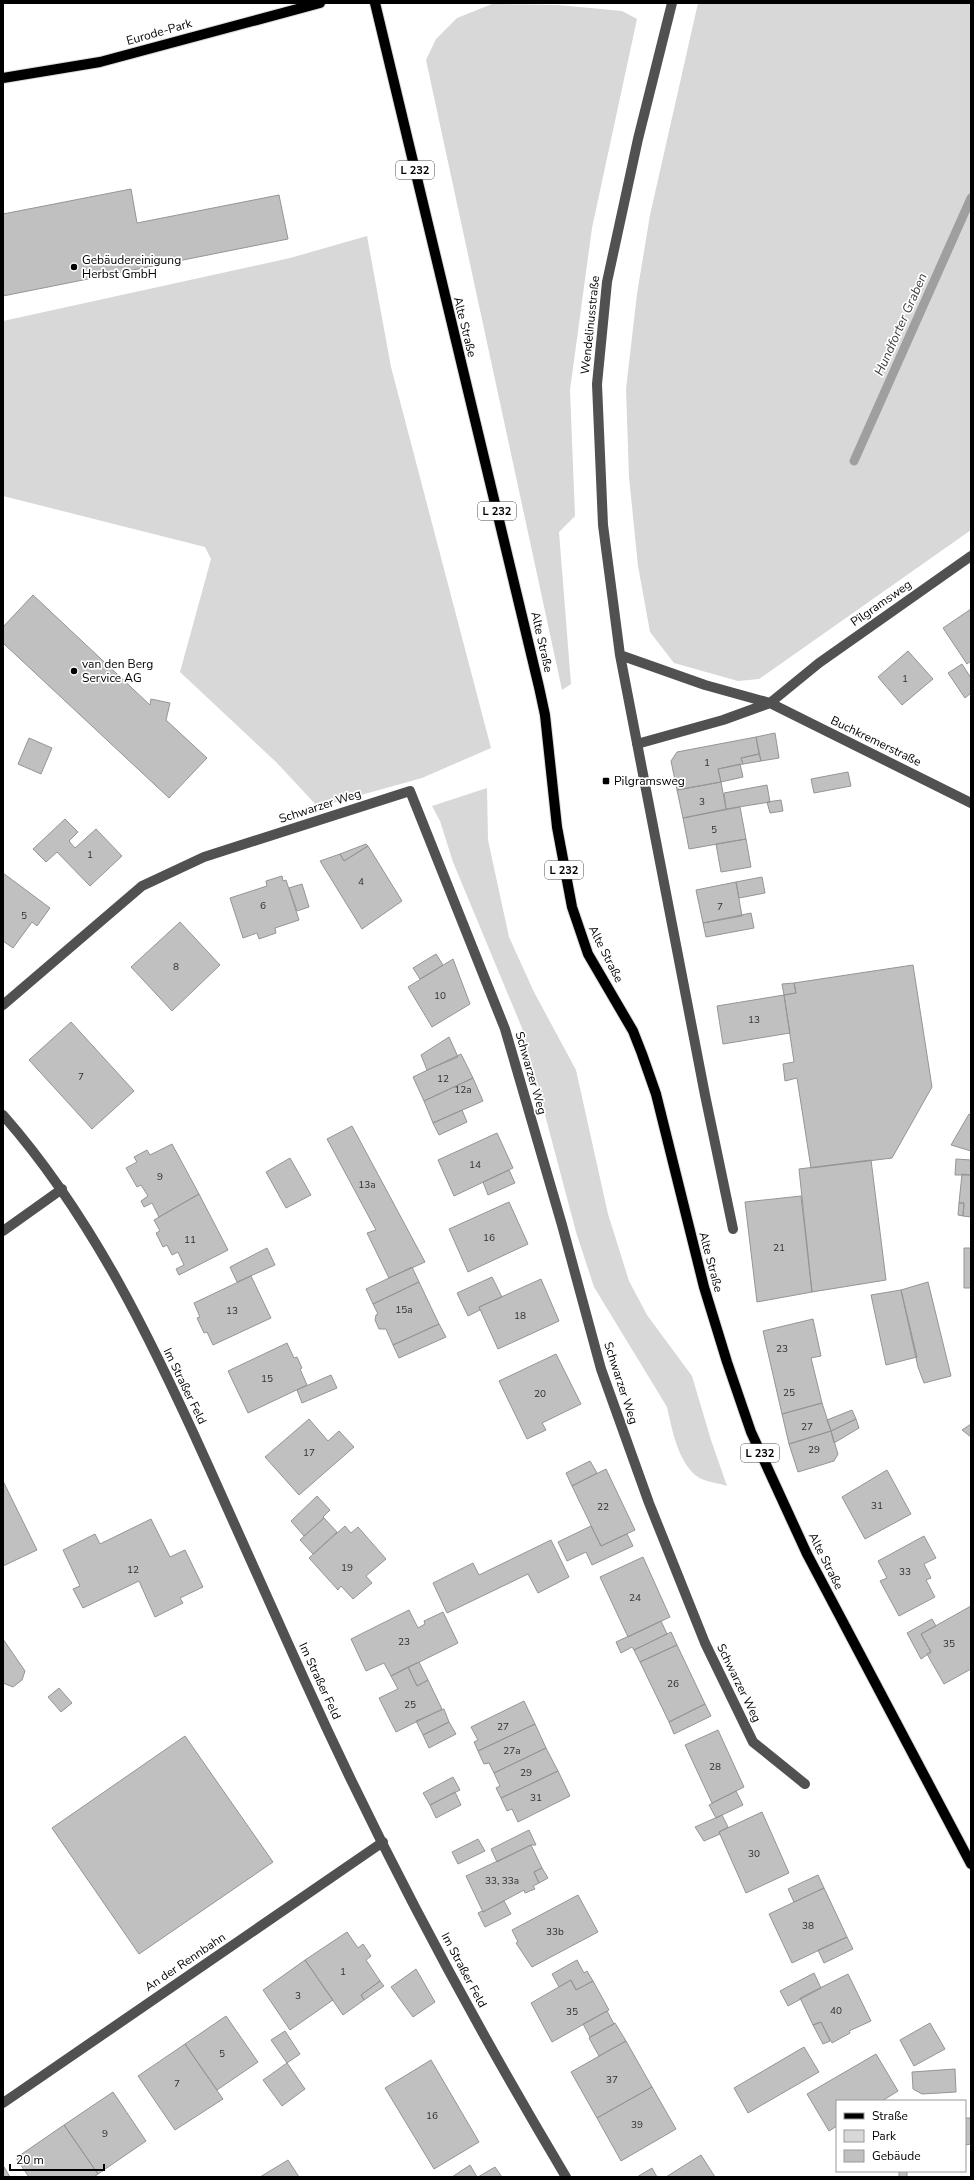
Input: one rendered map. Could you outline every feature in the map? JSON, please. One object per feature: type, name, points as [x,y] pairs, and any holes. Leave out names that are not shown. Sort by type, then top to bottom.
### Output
[{"type":"main road","name":"Eurode-Park","points":[[3,78],[100,62],[320,3]]},
{"type":"main road","name":"Alte Straße","points":[[375,3],[539,687],[545,715],[564,871],[578,930],[588,954],[632,1031],[656,1094],[704,1287],[726,1362],[751,1432],[807,1554],[971,1864]]},
{"type":"street","name":"Wendelinusstraße","points":[[620,655],[603,525],[597,384],[607,282],[638,139],[672,3]]},
{"type":"street","name":"Pilgramsweg","points":[[637,744],[722,720],[770,703],[819,663],[971,556]]},
{"type":"street","points":[[620,655],[705,685],[770,703]]},
{"type":"street","points":[[620,655],[705,1095],[733,1229]]},
{"type":"street","name":"Buchkremerstraße","points":[[770,703],[971,803]]},
{"type":"street","name":"Schwarzer Weg","points":[[3,1005],[142,886],[204,857],[410,791],[505,1029],[562,1225],[601,1369],[649,1503],[693,1614],[705,1643],[753,1742],[805,1784]]},
{"type":"street","name":"Im Straßer Feld","points":[[3,1114],[32,1148],[62,1189],[105,1259],[177,1399],[315,1703],[383,1842],[441,1957],[490,2046],[566,2177]]},
{"type":"street","points":[[3,1231],[62,1189]]},
{"type":"street","name":"An der Rennbahn","points":[[3,2103],[383,1842]]},
{"type":"green space","points":[[698,3],[971,3],[971,530],[759,679],[738,681],[674,663],[650,632],[638,566],[629,477],[626,389],[637,294],[650,215]]},
{"type":"green space","points":[[492,4],[558,5],[622,11],[637,19],[592,228],[570,390],[575,516],[559,532],[571,684],[562,690],[426,60],[436,39],[457,18]]},
{"type":"green space","points":[[367,236],[391,367],[491,748],[422,778],[318,807],[276,762],[180,672],[211,559],[205,547],[3,496],[3,321],[290,258]]},
{"type":"green space","points":[[487,788],[488,840],[509,937],[534,992],[576,1070],[608,1214],[629,1281],[647,1315],[692,1376],[711,1440],[727,1486],[701,1479],[691,1471],[685,1463],[677,1445],[667,1407],[594,1287],[576,1232],[522,1028],[453,862],[440,821],[432,806]]},
{"type":"building","name":"Gebäudereinigung Herbst GmbH","points":[[131,189],[137,223],[279,195],[288,239],[3,296],[3,214]]},
{"type":"building","name":"van den Berg Service AG","points":[[33,595],[150,705],[151,699],[170,703],[166,720],[207,758],[169,798],[3,643],[3,627]]},
{"type":"building","points":[[971,609],[971,661],[967,664],[943,628]]},
{"type":"building","points":[[908,651],[933,679],[902,705],[878,677]]},
{"type":"building","points":[[962,664],[971,678],[971,693],[965,698],[948,673]]},
{"type":"building","points":[[775,733],[779,758],[761,761],[756,737]]},
{"type":"building","points":[[756,737],[759,754],[741,758],[743,764],[718,769],[721,782],[677,790],[671,761],[677,752]]},
{"type":"building","points":[[29,738],[52,748],[41,774],[18,764]]},
{"type":"building","points":[[759,754],[761,761],[743,764],[741,758]]},
{"type":"building","points":[[740,764],[743,777],[721,782],[718,769]]},
{"type":"building","points":[[848,772],[851,786],[814,793],[811,779]]},
{"type":"building","points":[[721,782],[726,809],[683,818],[677,790]]},
{"type":"building","points":[[767,785],[770,802],[726,809],[724,793]]},
{"type":"building","points":[[781,800],[783,811],[770,813],[767,802]]},
{"type":"building","points":[[740,807],[746,839],[689,849],[683,818]]},
{"type":"building","points":[[65,819],[78,832],[69,841],[75,848],[96,829],[122,856],[90,886],[57,852],[46,862],[33,849]]},
{"type":"building","points":[[746,839],[751,867],[721,872],[716,844]]},
{"type":"building","points":[[366,844],[368,846],[344,861],[340,854]]},
{"type":"building","points":[[368,846],[402,901],[362,929],[320,861],[340,854],[344,861]]},
{"type":"building","points":[[3,873],[50,908],[37,926],[32,922],[13,948],[3,941]]},
{"type":"building","points":[[282,876],[283,881],[286,880],[299,920],[275,928],[276,933],[259,939],[257,933],[243,938],[230,898],[267,886],[266,881]]},
{"type":"building","points":[[762,877],[765,893],[739,898],[736,882]]},
{"type":"building","points":[[736,882],[742,916],[703,923],[696,890]]},
{"type":"building","points":[[302,884],[309,907],[297,911],[289,888]]},
{"type":"building","points":[[751,913],[754,928],[706,937],[703,923]]},
{"type":"building","points":[[180,922],[220,965],[172,1011],[131,967]]},
{"type":"building","points":[[436,954],[443,965],[420,979],[413,968]]},
{"type":"building","points":[[453,959],[470,1004],[432,1027],[408,987]]},
{"type":"building","points":[[913,965],[932,1087],[892,1158],[811,1168],[797,1078],[785,1081],[783,1064],[794,1062],[784,995],[796,993],[794,983]]},
{"type":"building","points":[[794,983],[796,993],[784,995],[782,984]]},
{"type":"building","points":[[784,995],[790,1033],[723,1044],[717,1006]]},
{"type":"building","points":[[71,1022],[134,1091],[92,1129],[29,1060]]},
{"type":"building","points":[[449,1037],[458,1057],[427,1070],[421,1055]]},
{"type":"building","points":[[461,1054],[473,1078],[424,1101],[413,1077]]},
{"type":"building","points":[[473,1078],[483,1101],[433,1123],[424,1101]]},
{"type":"building","points":[[462,1110],[467,1122],[439,1135],[433,1123]]},
{"type":"building","points":[[969,1114],[971,1115],[971,1151],[951,1145]]},
{"type":"building","points":[[352,1126],[425,1262],[389,1278],[367,1233],[376,1230],[327,1139]]},
{"type":"building","points":[[497,1133],[513,1168],[454,1196],[438,1160]]},
{"type":"building","points":[[172,1144],[199,1194],[159,1217],[152,1203],[144,1207],[141,1201],[148,1196],[141,1185],[137,1187],[126,1168],[137,1162],[134,1157],[147,1150],[150,1155]]},
{"type":"building","points":[[290,1158],[311,1195],[286,1208],[266,1172]]},
{"type":"building","points":[[956,1159],[971,1160],[971,1175],[955,1175]]},
{"type":"building","points":[[871,1160],[886,1280],[812,1292],[799,1169]]},
{"type":"building","points":[[509,1170],[515,1183],[488,1195],[483,1182]]},
{"type":"building","points":[[962,1174],[971,1175],[971,1217],[963,1216],[964,1203],[959,1203]]},
{"type":"building","points":[[199,1194],[228,1250],[179,1275],[176,1269],[184,1265],[178,1252],[172,1255],[167,1245],[163,1247],[156,1233],[160,1231],[154,1220]]},
{"type":"building","points":[[801,1196],[812,1292],[757,1302],[745,1202]]},
{"type":"building","points":[[509,1202],[528,1244],[468,1272],[449,1229]]},
{"type":"building","points":[[959,1203],[964,1203],[963,1216],[958,1215]]},
{"type":"building","points":[[267,1248],[275,1265],[237,1282],[230,1267]]},
{"type":"building","points":[[964,1248],[971,1248],[971,1288],[964,1288]]},
{"type":"building","points":[[412,1267],[419,1282],[373,1304],[366,1289]]},
{"type":"building","points":[[251,1276],[271,1318],[213,1345],[207,1332],[204,1333],[197,1318],[200,1317],[194,1303]]},
{"type":"building","points":[[492,1277],[502,1297],[479,1307],[480,1310],[468,1316],[457,1293]]},
{"type":"building","points":[[541,1279],[559,1321],[498,1349],[479,1307]]},
{"type":"building","points":[[419,1282],[439,1324],[393,1345],[386,1329],[379,1329],[375,1320],[376,1315],[378,1314],[373,1304]]},
{"type":"building","points":[[928,1282],[951,1376],[924,1383],[918,1367],[901,1290]]},
{"type":"building","points":[[901,1290],[917,1357],[886,1365],[871,1295]]},
{"type":"building","points":[[813,1319],[821,1356],[811,1358],[822,1403],[782,1414],[763,1331]]},
{"type":"building","points":[[439,1324],[446,1337],[399,1358],[393,1345]]},
{"type":"building","points":[[287,1343],[294,1358],[297,1357],[302,1368],[300,1369],[307,1385],[248,1413],[228,1371]]},
{"type":"building","points":[[556,1354],[581,1404],[542,1423],[546,1430],[527,1439],[499,1381]]},
{"type":"building","points":[[331,1375],[337,1388],[302,1403],[297,1390]]},
{"type":"building","points":[[822,1403],[831,1431],[789,1444],[782,1414]]},
{"type":"building","points":[[852,1410],[856,1419],[831,1431],[827,1420]]},
{"type":"building","points":[[309,1419],[328,1441],[339,1431],[354,1447],[299,1495],[265,1457]]},
{"type":"building","points":[[856,1419],[859,1428],[834,1443],[831,1431]]},
{"type":"building","points":[[971,1424],[971,1437],[962,1430]]},
{"type":"building","points":[[831,1431],[838,1454],[834,1461],[798,1472],[789,1444]]},
{"type":"building","points":[[590,1461],[597,1473],[572,1486],[566,1473]]},
{"type":"building","points":[[606,1469],[635,1530],[601,1546],[572,1486]]},
{"type":"building","points":[[887,1470],[911,1514],[865,1539],[842,1497]]},
{"type":"building","points":[[3,1481],[37,1550],[3,1566]]},
{"type":"building","points":[[317,1496],[330,1510],[323,1517],[324,1518],[304,1536],[291,1521]]},
{"type":"building","points":[[324,1518],[337,1532],[313,1554],[300,1540]]},
{"type":"building","points":[[151,1519],[170,1557],[185,1550],[203,1587],[180,1598],[183,1603],[155,1617],[139,1581],[83,1608],[73,1589],[80,1586],[63,1550],[95,1534],[100,1544]]},
{"type":"building","points":[[345,1526],[351,1533],[358,1527],[386,1559],[366,1576],[372,1583],[353,1599],[341,1586],[338,1590],[309,1558]]},
{"type":"building","points":[[591,1526],[601,1546],[627,1534],[633,1546],[592,1565],[586,1552],[567,1561],[558,1542]]},
{"type":"building","points":[[924,1536],[936,1558],[924,1564],[931,1578],[926,1580],[935,1597],[899,1616],[880,1581],[887,1578],[878,1561]]},
{"type":"building","points":[[551,1540],[569,1577],[538,1593],[528,1574],[447,1613],[433,1583],[473,1563],[479,1575]]},
{"type":"building","points":[[643,1557],[670,1617],[628,1637],[600,1577]]},
{"type":"building","points":[[971,1606],[971,1669],[944,1684],[927,1654],[931,1652],[921,1634]]},
{"type":"building","points":[[409,1610],[418,1628],[425,1624],[424,1621],[443,1612],[458,1643],[391,1676],[384,1663],[366,1671],[351,1639]]},
{"type":"building","points":[[932,1619],[936,1626],[921,1634],[931,1652],[921,1659],[907,1633]]},
{"type":"building","points":[[661,1621],[667,1634],[634,1650],[632,1647],[621,1653],[616,1642]]},
{"type":"building","points":[[671,1632],[677,1645],[640,1662],[634,1650]]},
{"type":"building","points":[[3,1639],[25,1671],[22,1680],[13,1687],[3,1683]]},
{"type":"building","points":[[677,1645],[705,1704],[669,1722],[640,1662]]},
{"type":"building","points":[[419,1662],[428,1680],[417,1686],[408,1667]]},
{"type":"building","points":[[408,1667],[417,1686],[428,1680],[442,1709],[396,1732],[379,1698],[398,1689],[391,1676]]},
{"type":"building","points":[[59,1688],[72,1703],[61,1712],[48,1697]]},
{"type":"building","points":[[524,1701],[535,1724],[478,1751],[474,1742],[478,1740],[471,1727]]},
{"type":"building","points":[[705,1704],[711,1716],[674,1734],[669,1722]]},
{"type":"building","points":[[444,1709],[449,1722],[423,1735],[416,1721]]},
{"type":"building","points":[[449,1722],[456,1734],[429,1748],[423,1735]]},
{"type":"building","points":[[535,1724],[546,1748],[494,1773],[489,1763],[484,1764],[478,1751]]},
{"type":"building","points":[[718,1730],[744,1787],[712,1803],[685,1745]]},
{"type":"building","points":[[185,1736],[273,1862],[139,1954],[52,1828]]},
{"type":"building","points":[[546,1748],[558,1771],[501,1798],[496,1788],[500,1786],[494,1773]]},
{"type":"building","points":[[558,1771],[570,1796],[518,1822],[512,1809],[507,1811],[501,1798]]},
{"type":"building","points":[[453,1777],[460,1790],[430,1805],[423,1793]]},
{"type":"building","points":[[736,1791],[743,1805],[716,1818],[709,1805]]},
{"type":"building","points":[[455,1792],[461,1805],[436,1818],[430,1805]]},
{"type":"building","points":[[762,1812],[789,1873],[746,1893],[719,1832]]},
{"type":"building","points":[[722,1815],[728,1827],[719,1832],[720,1834],[704,1841],[695,1827]]},
{"type":"building","points":[[529,1830],[536,1845],[531,1845],[497,1862],[491,1849]]},
{"type":"building","points":[[478,1839],[485,1851],[458,1864],[452,1852]]},
{"type":"building","points":[[531,1845],[542,1868],[534,1872],[539,1883],[533,1886],[535,1889],[525,1893],[524,1890],[483,1912],[466,1876]]},
{"type":"building","points":[[542,1868],[548,1878],[539,1883],[534,1872]]},
{"type":"building","points":[[818,1875],[824,1888],[794,1902],[788,1889]]},
{"type":"building","points":[[824,1888],[847,1937],[792,1963],[769,1914]]},
{"type":"building","points":[[578,1895],[598,1932],[532,1967],[516,1943],[518,1942],[512,1930]]},
{"type":"building","points":[[504,1901],[511,1914],[485,1927],[478,1913]]},
{"type":"building","points":[[347,1932],[358,1948],[363,1944],[371,1956],[366,1960],[380,1981],[361,1995],[364,2000],[343,2015],[305,1960]]},
{"type":"building","points":[[847,1937],[853,1949],[824,1963],[818,1950]]},
{"type":"building","points":[[305,1960],[333,2000],[290,2030],[263,1990]]},
{"type":"building","points":[[577,1960],[584,1973],[587,1971],[593,1981],[576,1990],[571,1980],[559,1987],[552,1974]]},
{"type":"building","points":[[416,1969],[435,2002],[413,2017],[391,1987]]},
{"type":"building","points":[[814,1973],[821,1988],[788,2006],[780,1991]]},
{"type":"building","points":[[848,1974],[871,2021],[849,2031],[850,2033],[832,2043],[821,2022],[813,2025],[800,1998]]},
{"type":"building","points":[[571,1980],[576,1990],[593,1981],[609,2010],[552,2042],[531,2003]]},
{"type":"building","points":[[380,1981],[384,1986],[364,2000],[361,1995]]},
{"type":"building","points":[[607,2011],[614,2024],[590,2037],[583,2024]]},
{"type":"building","points":[[226,2016],[258,2062],[217,2090],[185,2044]]},
{"type":"building","points":[[821,2022],[830,2041],[823,2044],[813,2025]]},
{"type":"building","points":[[615,2023],[626,2041],[599,2056],[589,2038]]},
{"type":"building","points":[[930,2023],[945,2049],[914,2066],[900,2040]]},
{"type":"building","points":[[285,2031],[300,2054],[287,2063],[271,2040]]},
{"type":"building","points":[[626,2041],[652,2087],[597,2118],[571,2072]]},
{"type":"building","points":[[185,2044],[223,2099],[175,2130],[138,2076]]},
{"type":"building","points":[[804,2047],[819,2072],[748,2113],[734,2088]]},
{"type":"building","points":[[876,2054],[898,2091],[884,2100],[836,2100],[836,2127],[829,2131],[807,2094]]},
{"type":"building","points":[[431,2060],[479,2142],[434,2169],[385,2088]]},
{"type":"building","points":[[287,2063],[305,2089],[282,2106],[263,2080]]},
{"type":"building","points":[[955,2069],[956,2092],[922,2094],[913,2089],[912,2072]]},
{"type":"building","points":[[652,2087],[676,2129],[621,2161],[597,2118]]},
{"type":"building","points":[[113,2092],[146,2141],[98,2174],[64,2125]]},
{"type":"building","points":[[966,2118],[971,2118],[971,2144],[966,2145]]},
{"type":"building","points":[[64,2125],[98,2174],[94,2177],[29,2177],[16,2158]]},
{"type":"building","points":[[701,2155],[715,2177],[666,2177]]},
{"type":"building","points":[[288,2160],[299,2177],[260,2177]]},
{"type":"building","points":[[470,2165],[477,2177],[452,2177]]},
{"type":"building","points":[[4,2167],[10,2177],[3,2177]]},
{"type":"building","points":[[495,2167],[502,2177],[478,2177]]},
{"type":"building","points":[[652,2168],[657,2177],[637,2177]]},
{"type":"building","points":[[899,2172],[907,2172],[907,2177],[899,2177]]},
{"type":"waterway","name":"Hundforter Graben","points":[[854,461],[971,198]]},
{"type":"place","name":"Gebäudereinigung Herbst GmbH","points":[[74,267]]},
{"type":"place","name":"van den Berg Service AG","points":[[74,671]]},
{"type":"place","name":"Pilgramsweg","points":[[606,781]]}]
